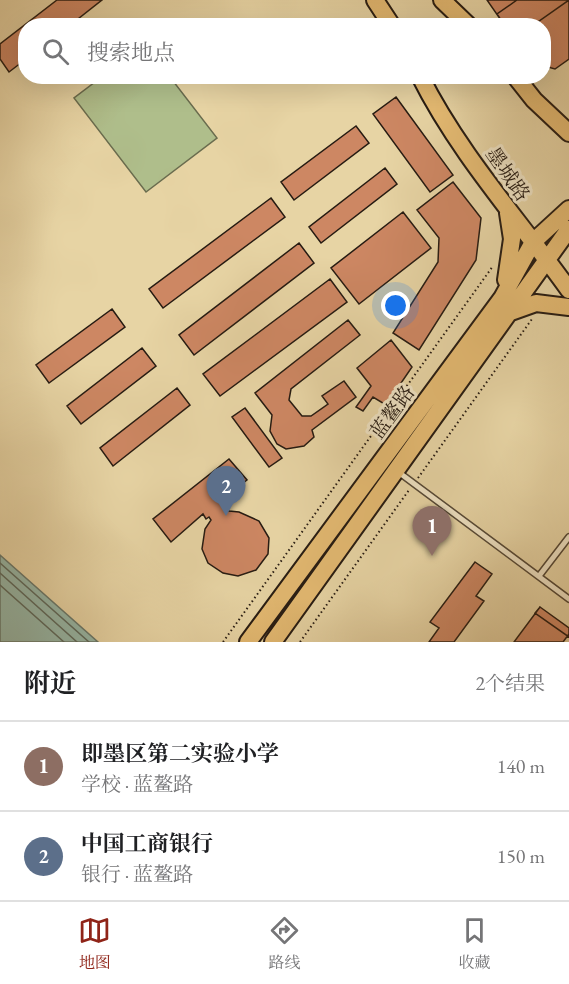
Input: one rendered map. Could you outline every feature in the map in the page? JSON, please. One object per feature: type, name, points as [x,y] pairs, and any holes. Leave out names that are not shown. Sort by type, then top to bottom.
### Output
[{"type":"main road","points":[[375,0],[387,18]]},
{"type":"main road","points":[[442,0],[461,18]]},
{"type":"main road","name":"墨城路","points":[[424,84],[433,102],[507,210],[569,290]]},
{"type":"main road","points":[[521,84],[534,100],[569,134]]},
{"type":"main road","points":[[534,100],[569,114]]},
{"type":"main road","name":"蓝鳌路","points":[[273,642],[396,470],[505,306],[533,242],[569,209]]},
{"type":"main road","points":[[507,210],[512,239],[505,306],[544,302],[569,307]]},
{"type":"main road","name":"蓝鳌路","points":[[248,642],[505,306],[569,229]]},
{"type":"lane","points":[[396,470],[569,598]]},
{"type":"lane","points":[[539,576],[569,537]]},
{"type":"path","points":[[223,642],[499,258]]},
{"type":"path","points":[[300,642],[544,302]]},
{"type":"green space","points":[[92,84],[175,84],[217,138],[146,192],[74,98]]},
{"type":"water","points":[[0,555],[98,642],[0,642]]},
{"type":"building","points":[[57,0],[102,0],[79,18],[34,18]]},
{"type":"building","points":[[487,0],[569,0],[569,59],[555,69],[551,68],[551,18],[499,18]]},
{"type":"building","points":[[517,0],[569,0],[543,18],[500,18],[497,14]]},
{"type":"building","points":[[18,30],[18,65],[9,72],[0,59],[0,44]]},
{"type":"building","points":[[396,97],[453,175],[430,192],[373,114]]},
{"type":"building","points":[[356,126],[369,143],[294,200],[281,182]]},
{"type":"building","points":[[385,168],[397,184],[321,243],[309,227]]},
{"type":"building","points":[[453,182],[481,218],[476,260],[419,350],[393,333],[438,262],[439,238],[417,210]]},
{"type":"building","points":[[271,198],[285,217],[163,308],[149,289]]},
{"type":"building","points":[[403,212],[431,248],[359,304],[331,268]]},
{"type":"building","points":[[299,243],[314,263],[194,355],[179,335]]},
{"type":"building","points":[[330,279],[347,302],[220,396],[203,374]]},
{"type":"building","points":[[112,309],[125,327],[49,383],[36,365]]},
{"type":"building","points":[[348,320],[360,335],[291,389],[289,400],[302,416],[311,416],[328,404],[322,396],[344,381],[356,397],[312,430],[314,437],[304,446],[286,449],[277,444],[270,431],[272,415],[255,393]]},
{"type":"building","points":[[391,340],[412,367],[386,405],[373,397],[363,411],[356,407],[371,386],[357,368]]},
{"type":"building","points":[[142,348],[156,366],[81,424],[67,406]]},
{"type":"building","points":[[177,388],[190,405],[113,466],[100,448]]},
{"type":"building","points":[[245,408],[282,458],[269,467],[232,417]]},
{"type":"building","points":[[229,459],[247,480],[225,497],[229,500],[223,505],[229,511],[239,512],[259,521],[269,538],[268,554],[256,570],[238,576],[223,573],[208,563],[202,549],[205,529],[211,520],[209,517],[206,519],[203,514],[171,542],[153,519]]},
{"type":"building","points":[[475,562],[492,574],[476,596],[484,601],[454,642],[429,642],[439,628],[430,622]]},
{"type":"building","points":[[540,607],[569,628],[569,637],[535,613]]},
{"type":"building","points":[[540,607],[569,628],[569,634],[563,642],[514,642]]},
{"type":"place","name":"中国工商银行","points":[[226,516]]},
{"type":"place","name":"即墨区第二实验小学","points":[[432,556]]}]
